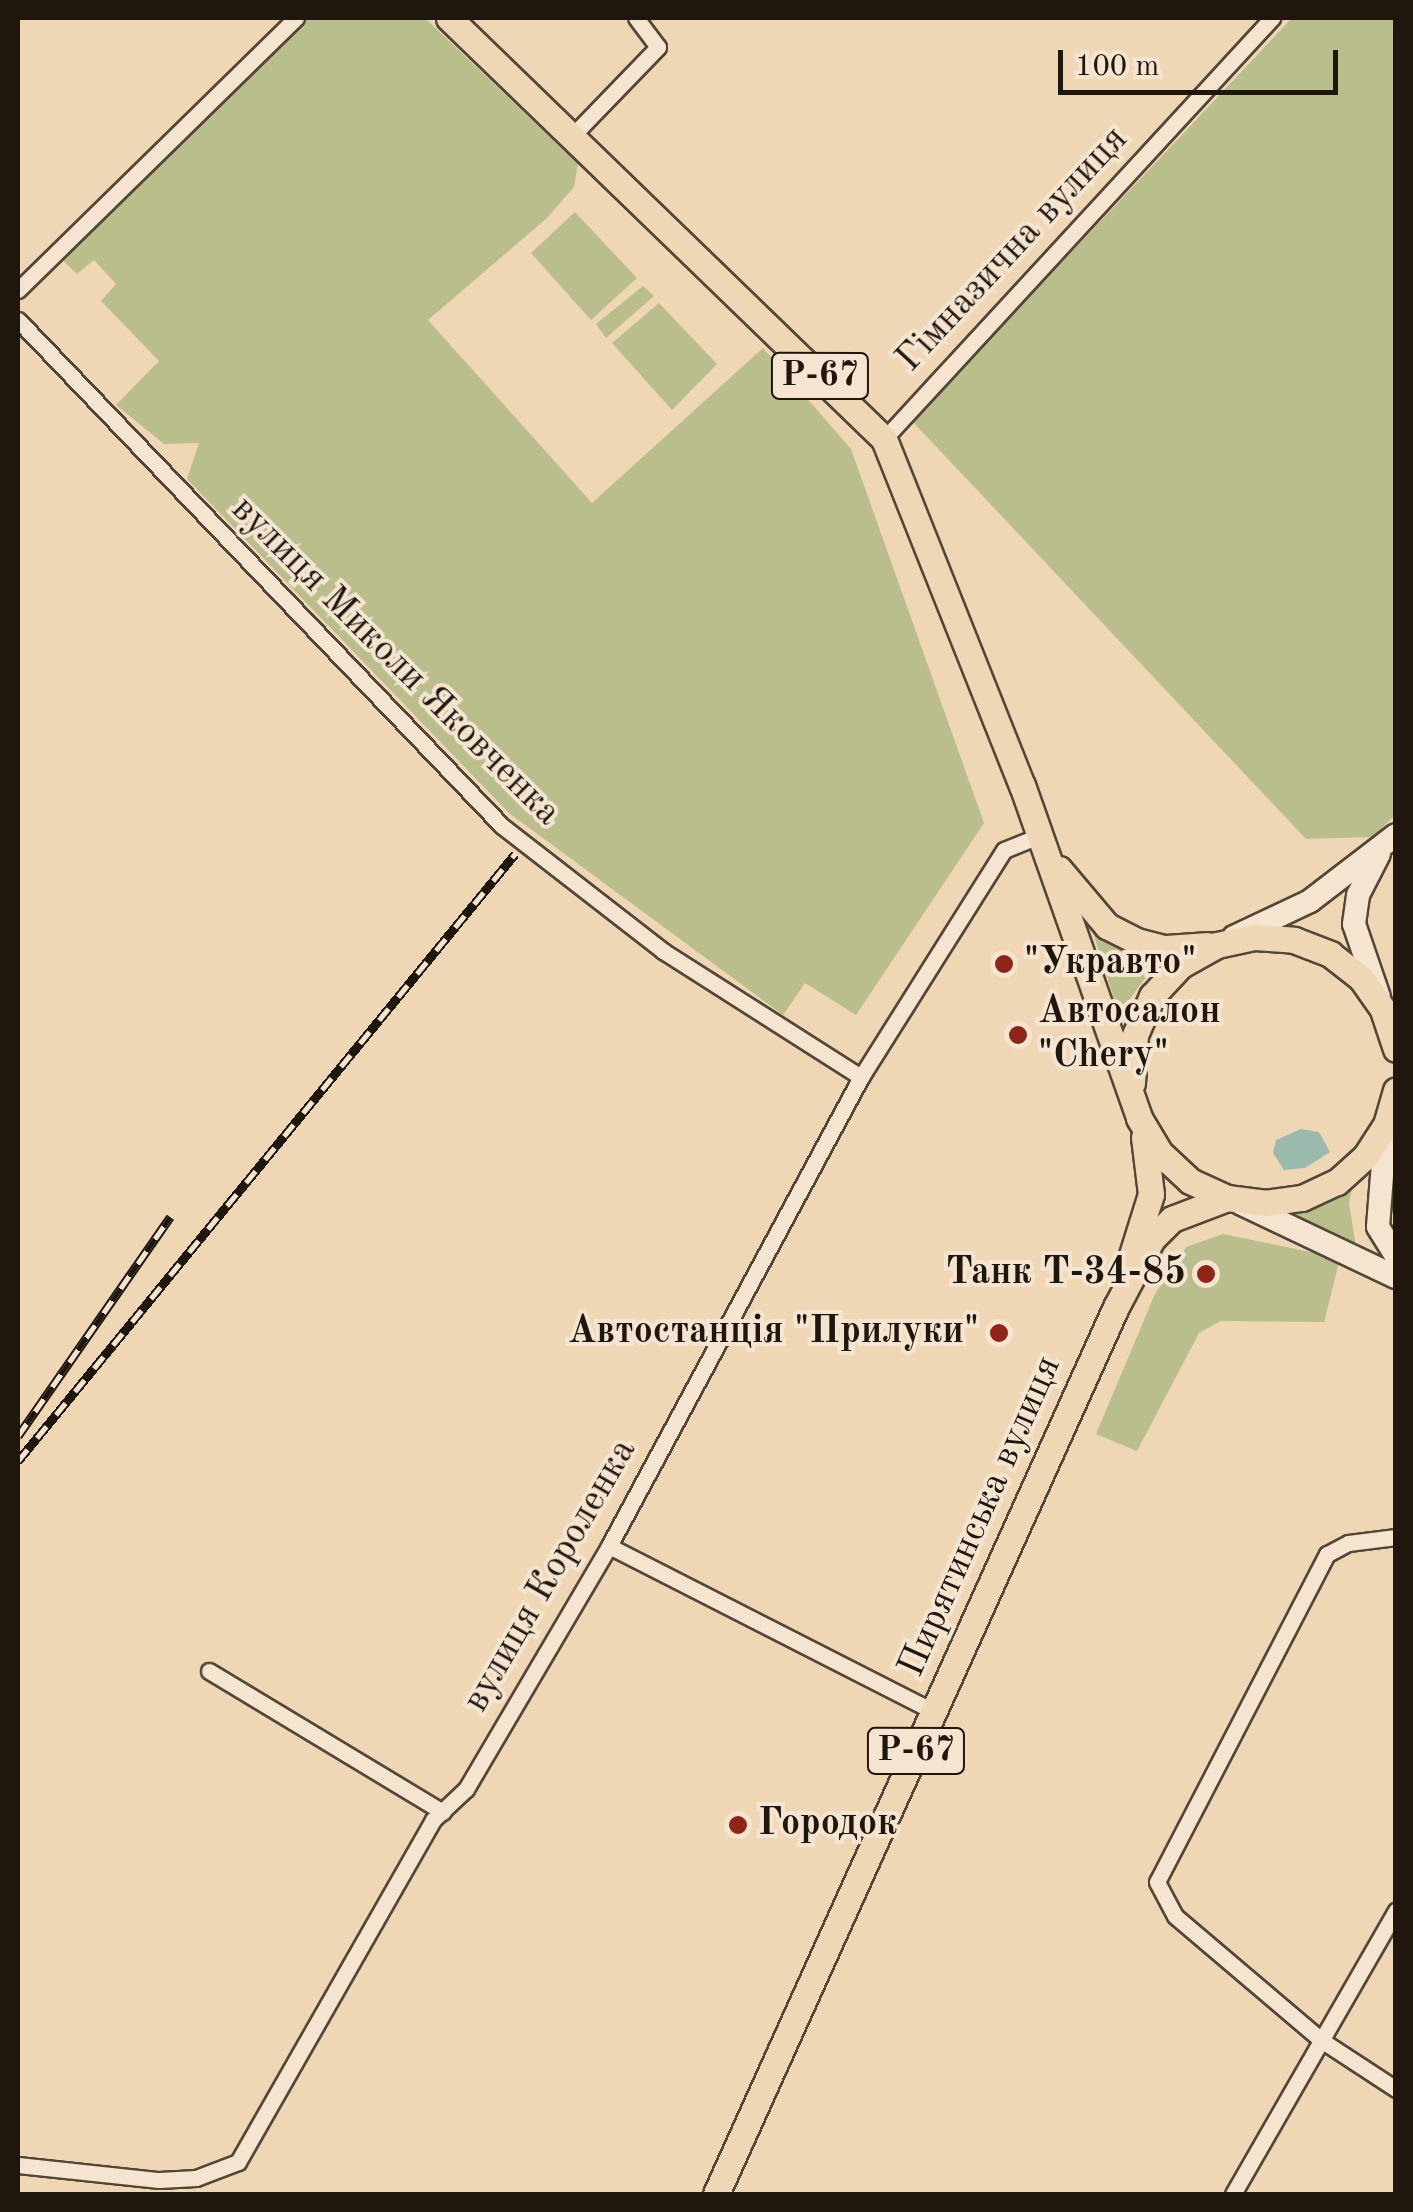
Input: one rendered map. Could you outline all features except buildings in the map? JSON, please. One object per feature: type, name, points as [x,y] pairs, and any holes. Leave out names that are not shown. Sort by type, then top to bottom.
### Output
[{"type":"main road","name":"Р-67","points":[[449,18],[574,134],[884,439],[1022,785],[1036,837],[1140,1118],[1160,1153],[1190,1181],[1227,1198],[1265,1203],[1302,1198],[1337,1182],[1366,1156],[1386,1125],[1396,1090]]},
{"type":"main road","name":"Р-67","points":[[1036,837],[1079,900],[1107,926],[1164,948],[1255,936],[1312,947],[1361,978],[1384,1010],[1396,1048]]},
{"type":"main road","points":[[1217,944],[1310,901],[1388,843]]},
{"type":"main road","points":[[1384,1010],[1354,924],[1358,895],[1388,843]]},
{"type":"main road","name":"Р-67","points":[[1116,1308],[1151,1194],[1132,1062],[1135,1035],[1152,996],[1180,966],[1217,944]]},
{"type":"main road","points":[[1386,1125],[1378,1227],[1396,1256]]},
{"type":"main road","name":"Р-67","points":[[1116,1308],[1152,1240],[1172,1218],[1227,1198]]},
{"type":"main road","points":[[1227,1198],[1396,1277]]},
{"type":"main road","name":"Пирятинська вулиця","points":[[716,2194],[1116,1308]]},
{"type":"street","points":[[18,290],[296,18]]},
{"type":"street","points":[[574,134],[658,47],[636,18]]},
{"type":"street","name":"Гімназична вулиця","points":[[884,439],[1272,18]]},
{"type":"street","name":"вулиця Миколи Яковченка","points":[[18,320],[502,826],[663,950],[861,1077]]},
{"type":"street","name":"вулиця Короленка","points":[[18,2164],[159,2180],[206,2176],[238,2162],[442,1812],[466,1789],[608,1546],[861,1077],[1004,850],[1036,837]]},
{"type":"street","points":[[1396,1537],[1348,1542],[1327,1554],[1157,1882],[1174,1916],[1321,2040],[1396,2089]]},
{"type":"street","points":[[608,1546],[935,1712]]},
{"type":"street","points":[[210,1671],[442,1812]]},
{"type":"street","points":[[1233,2194],[1396,1911]]},
{"type":"green space","points":[[303,18],[425,18],[578,164],[574,187],[547,218],[428,320],[592,503],[763,348],[851,449],[984,823],[856,1015],[805,983],[783,1015],[509,813],[187,479],[199,443],[164,444],[116,405],[159,361],[101,301],[116,284],[94,260],[77,274],[60,258]]},
{"type":"green space","points":[[1292,18],[1395,18],[1396,814],[1373,837],[1306,839],[912,421]]},
{"type":"green space","points":[[575,212],[637,278],[591,320],[531,253]]},
{"type":"green space","points":[[643,286],[654,296],[606,338],[596,324]]},
{"type":"green space","points":[[659,303],[717,364],[672,410],[612,343]]},
{"type":"green space","points":[[1091,926],[1174,957],[1151,970],[1119,1014]]},
{"type":"green space","points":[[1354,1177],[1349,1203],[1357,1253],[1282,1216]]},
{"type":"green space","points":[[1223,1234],[1340,1258],[1324,1322],[1221,1321],[1199,1333],[1137,1451],[1096,1434],[1155,1294],[1186,1247]]},
{"type":"shaded area","points":[[1301,1129],[1319,1132],[1330,1152],[1305,1168],[1284,1170],[1273,1153],[1276,1140]]},
{"type":"railway","points":[[18,1461],[515,854]]},
{"type":"railway","points":[[18,1436],[170,1217]]},
{"type":"place","name":"\"Укравто\"","points":[[1004,964]]},
{"type":"place","name":"Автосалон \"Chery\"","points":[[1018,1035]]},
{"type":"place","name":"Танк Т-34-85","points":[[1206,1274]]},
{"type":"place","name":"Автостанція \"Прилуки\"","points":[[999,1333]]},
{"type":"place","name":"Городок","points":[[738,1825]]}]
